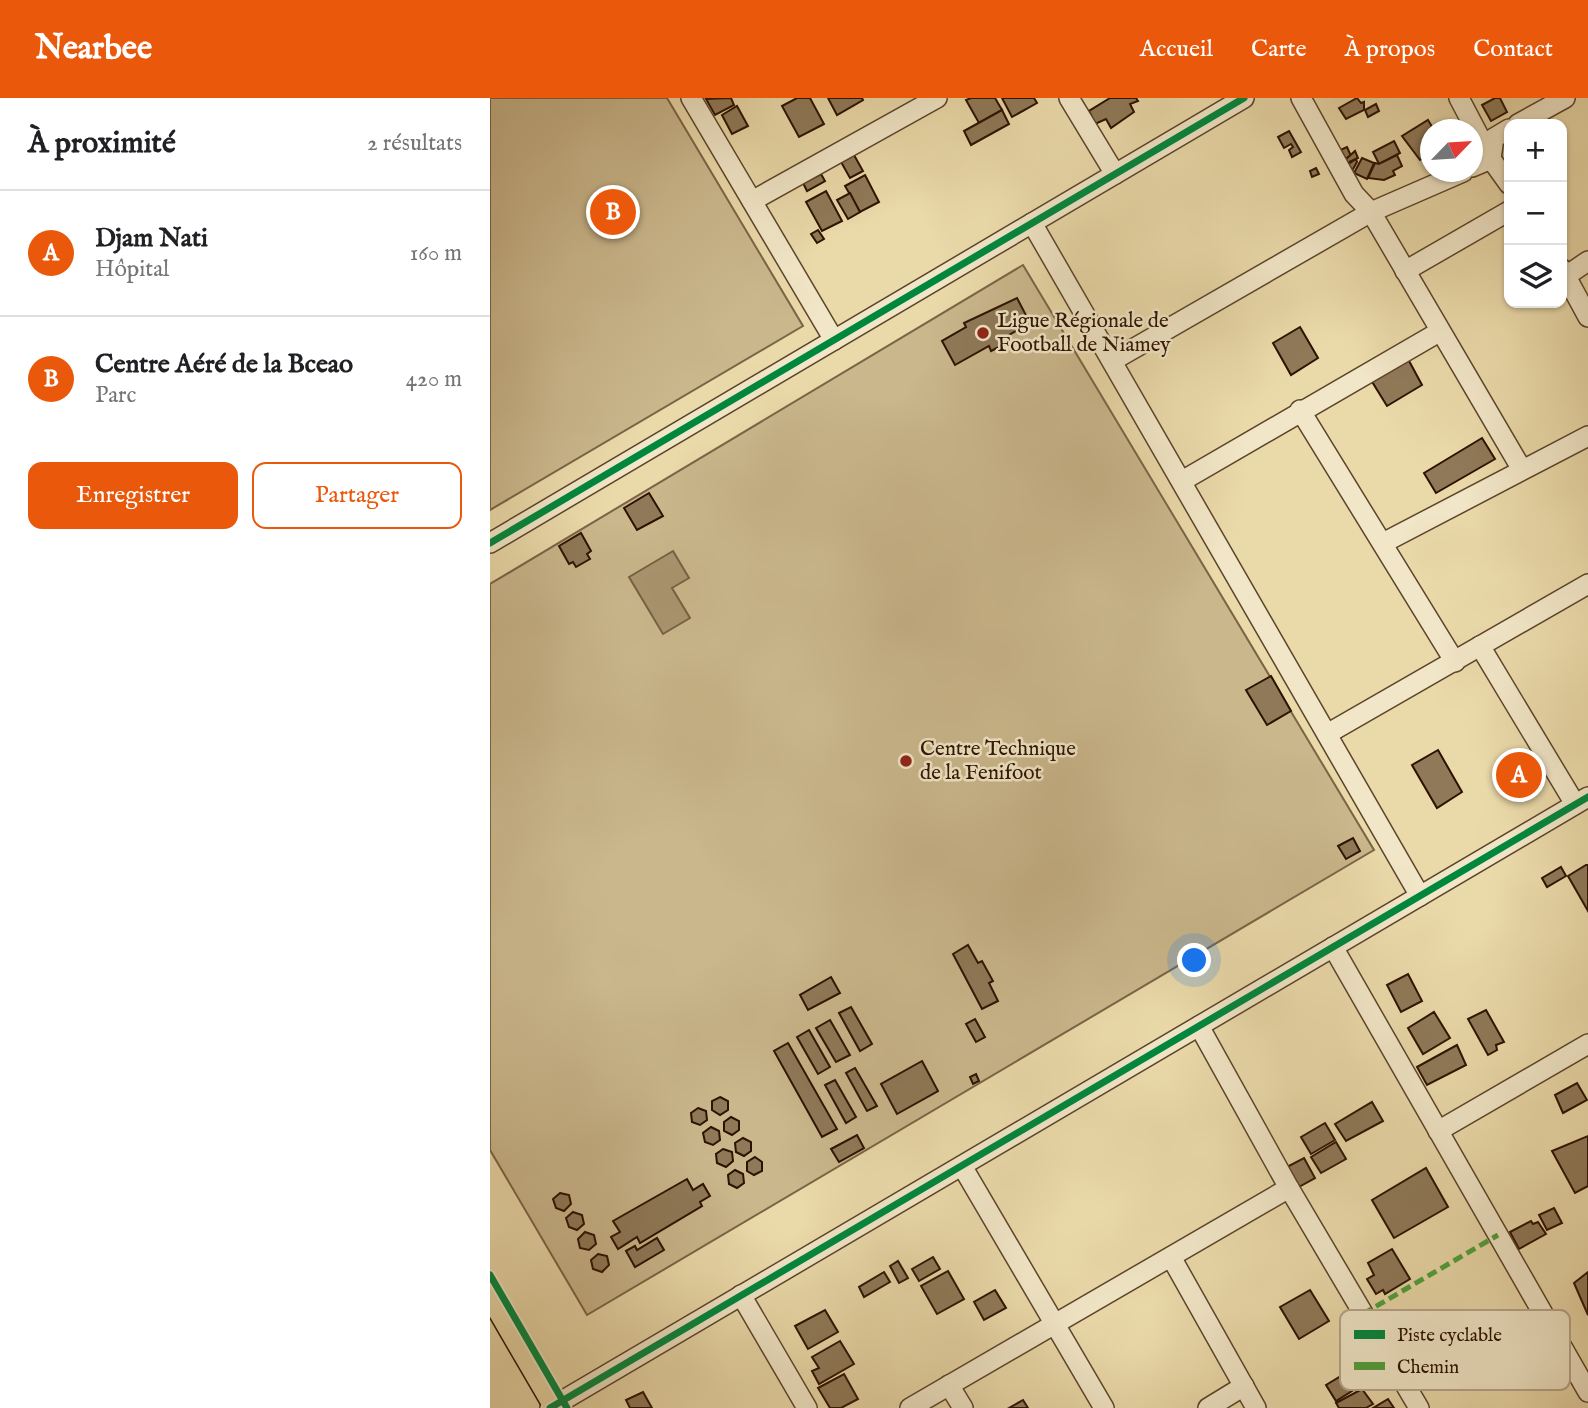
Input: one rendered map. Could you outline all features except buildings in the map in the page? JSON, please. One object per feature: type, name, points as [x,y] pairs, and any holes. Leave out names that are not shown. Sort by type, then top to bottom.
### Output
[{"type":"main road","points":[[490,1293],[554,1407]]},
{"type":"street","points":[[691,98],[834,340]]},
{"type":"street","points":[[752,201],[937,98]]},
{"type":"street","points":[[1069,98],[1115,174]]},
{"type":"street","points":[[1301,98],[1354,194],[1371,212],[1521,468]]},
{"type":"street","points":[[1459,98],[1491,159],[1508,182]]},
{"type":"street","points":[[1527,119],[1565,98]]},
{"type":"street","points":[[490,543],[1234,101]]},
{"type":"street","points":[[1491,159],[1494,138],[1504,132]]},
{"type":"street","points":[[1483,162],[1491,159]]},
{"type":"street","points":[[1112,361],[1371,212],[1440,182]]},
{"type":"street","points":[[1405,271],[1504,214]]},
{"type":"street","points":[[1032,223],[1420,896]]},
{"type":"street","points":[[1567,271],[1588,261]]},
{"type":"street","points":[[1567,278],[1588,317]]},
{"type":"street","points":[[1182,481],[1300,410],[1439,332]]},
{"type":"street","points":[[1300,410],[1455,662]]},
{"type":"street","points":[[1383,543],[1521,468],[1588,436]]},
{"type":"street","points":[[1327,734],[1588,584]]},
{"type":"street","points":[[554,1407],[1582,801],[1480,646]]},
{"type":"street","points":[[1333,947],[1541,1310]]},
{"type":"street","points":[[1199,1026],[1289,1188],[1361,1310]]},
{"type":"street","points":[[1438,1130],[1586,1051]]},
{"type":"street","points":[[962,1166],[1104,1408]]},
{"type":"street","points":[[909,1408],[1289,1188]]},
{"type":"street","points":[[1171,1257],[1256,1408]]},
{"type":"street","points":[[741,1295],[807,1408]]},
{"type":"street","points":[[1570,1361],[1588,1392]]},
{"type":"street","points":[[949,1385],[963,1408]]},
{"type":"street","points":[[1208,1408],[1244,1386]]},
{"type":"street","points":[[1408,1390],[1419,1408]]},
{"type":"shaded area","points":[[490,98],[667,98],[803,326],[490,510]]},
{"type":"shaded area","name":"Centre Technique de la Fenifoot","points":[[1023,265],[1374,850],[587,1315],[490,1150],[490,584]]},
{"type":"shaded area","points":[[673,551],[689,578],[672,588],[690,618],[663,634],[629,577]]},
{"type":"marked path","points":[[1370,1310],[1498,1235]]},
{"type":"cycle path","points":[[490,543],[1244,98]]},
{"type":"cycle path","points":[[550,1408],[1588,797]]},
{"type":"cycle path","points":[[490,1275],[567,1408]]},
{"type":"place","name":"Centre Aéré de la Bceao","points":[[613,212]]},
{"type":"place","name":"Ligue Régionale de Football de Niamey","points":[[983,333]]},
{"type":"place","name":"Centre Technique de la Fenifoot","points":[[906,761]]},
{"type":"place","name":"Djam Nati","points":[[1519,775]]}]
